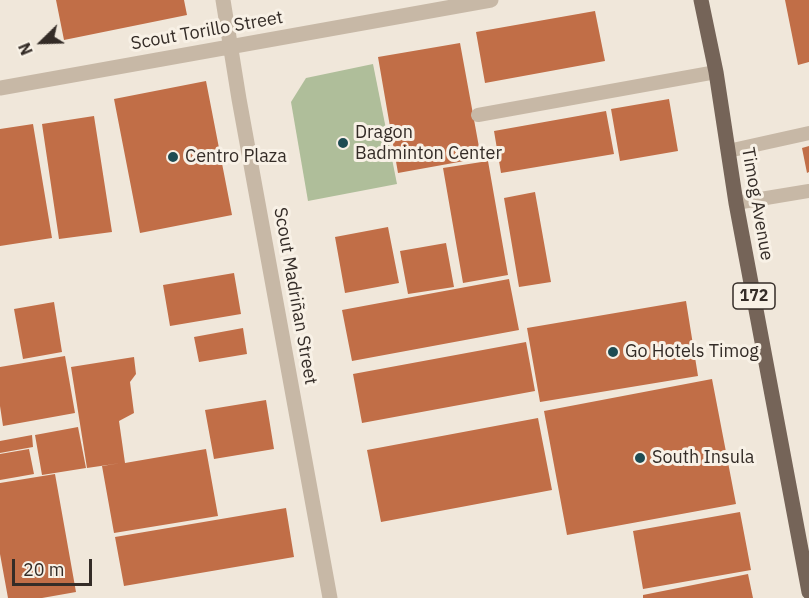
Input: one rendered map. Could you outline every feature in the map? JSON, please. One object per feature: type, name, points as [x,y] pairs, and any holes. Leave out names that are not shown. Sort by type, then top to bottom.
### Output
[{"type":"main road","name":"Timog Avenue","points":[[701,0],[716,72],[736,203],[809,592]]},
{"type":"street","name":"Scout Madriñan Street","points":[[223,0],[330,598]]},
{"type":"street","name":"Scout Torillo Street","points":[[0,88],[491,0]]},
{"type":"lane","points":[[478,116],[716,72]]},
{"type":"lane","points":[[728,151],[809,133]]},
{"type":"lane","points":[[736,203],[809,191]]},
{"type":"green space","name":"Dragon Badminton Center","points":[[373,64],[397,184],[308,201],[291,102],[306,78]]},
{"type":"building","points":[[56,0],[184,0],[187,15],[64,40]]},
{"type":"building","points":[[785,0],[809,0],[809,62],[798,65]]},
{"type":"building","points":[[595,11],[605,61],[485,83],[476,32]]},
{"type":"building","points":[[460,43],[481,158],[398,173],[378,57]]},
{"type":"building","name":"Centro Plaza","points":[[206,81],[232,215],[140,233],[114,99]]},
{"type":"building","points":[[669,99],[678,151],[620,161],[611,109]]},
{"type":"building","points":[[606,111],[614,154],[501,173],[494,131]]},
{"type":"building","points":[[94,116],[112,232],[59,239],[42,124]]},
{"type":"building","points":[[33,124],[52,238],[0,246],[0,129]]},
{"type":"building","points":[[809,146],[809,172],[807,173],[802,148]]},
{"type":"building","points":[[488,161],[508,275],[463,283],[443,168]]},
{"type":"building","points":[[535,192],[551,282],[519,287],[504,198]]},
{"type":"building","points":[[388,227],[399,283],[345,293],[335,237]]},
{"type":"building","points":[[446,243],[454,287],[408,294],[400,251]]},
{"type":"building","points":[[234,273],[241,314],[170,326],[163,285]]},
{"type":"building","points":[[509,279],[519,330],[352,361],[342,310]]},
{"type":"building","name":"Go Hotels Timog","points":[[686,301],[698,376],[540,402],[527,328]]},
{"type":"building","points":[[54,302],[62,352],[23,359],[14,309]]},
{"type":"building","points":[[243,328],[247,354],[199,362],[194,337]]},
{"type":"building","points":[[526,342],[535,391],[362,423],[353,374]]},
{"type":"building","points":[[65,356],[75,413],[3,426],[0,406],[0,367]]},
{"type":"building","points":[[134,357],[136,374],[130,382],[134,413],[119,421],[125,463],[206,449],[218,516],[114,533],[102,466],[121,463],[87,468],[71,367]]},
{"type":"building","name":"South Insula","points":[[712,379],[736,504],[567,535],[544,411]]},
{"type":"building","points":[[266,400],[274,449],[214,459],[205,410]]},
{"type":"building","points":[[538,418],[552,490],[381,522],[367,450]]},
{"type":"building","points":[[78,427],[86,468],[42,475],[35,435]]},
{"type":"building","points":[[32,435],[33,447],[0,453],[0,441]]},
{"type":"building","points":[[29,449],[34,474],[0,480],[0,454]]},
{"type":"building","points":[[55,474],[76,592],[42,598],[8,598],[0,554],[0,483]]},
{"type":"building","points":[[286,508],[294,557],[124,586],[115,537]]},
{"type":"building","points":[[740,512],[751,570],[643,589],[633,531]]},
{"type":"building","points":[[748,574],[753,598],[643,598],[643,595]]},
{"type":"place","name":"Dragon Badminton Center","points":[[343,143]]},
{"type":"place","name":"Centro Plaza","points":[[173,157]]},
{"type":"place","name":"Go Hotels Timog","points":[[613,352]]},
{"type":"place","name":"South Insula","points":[[640,458]]}]
